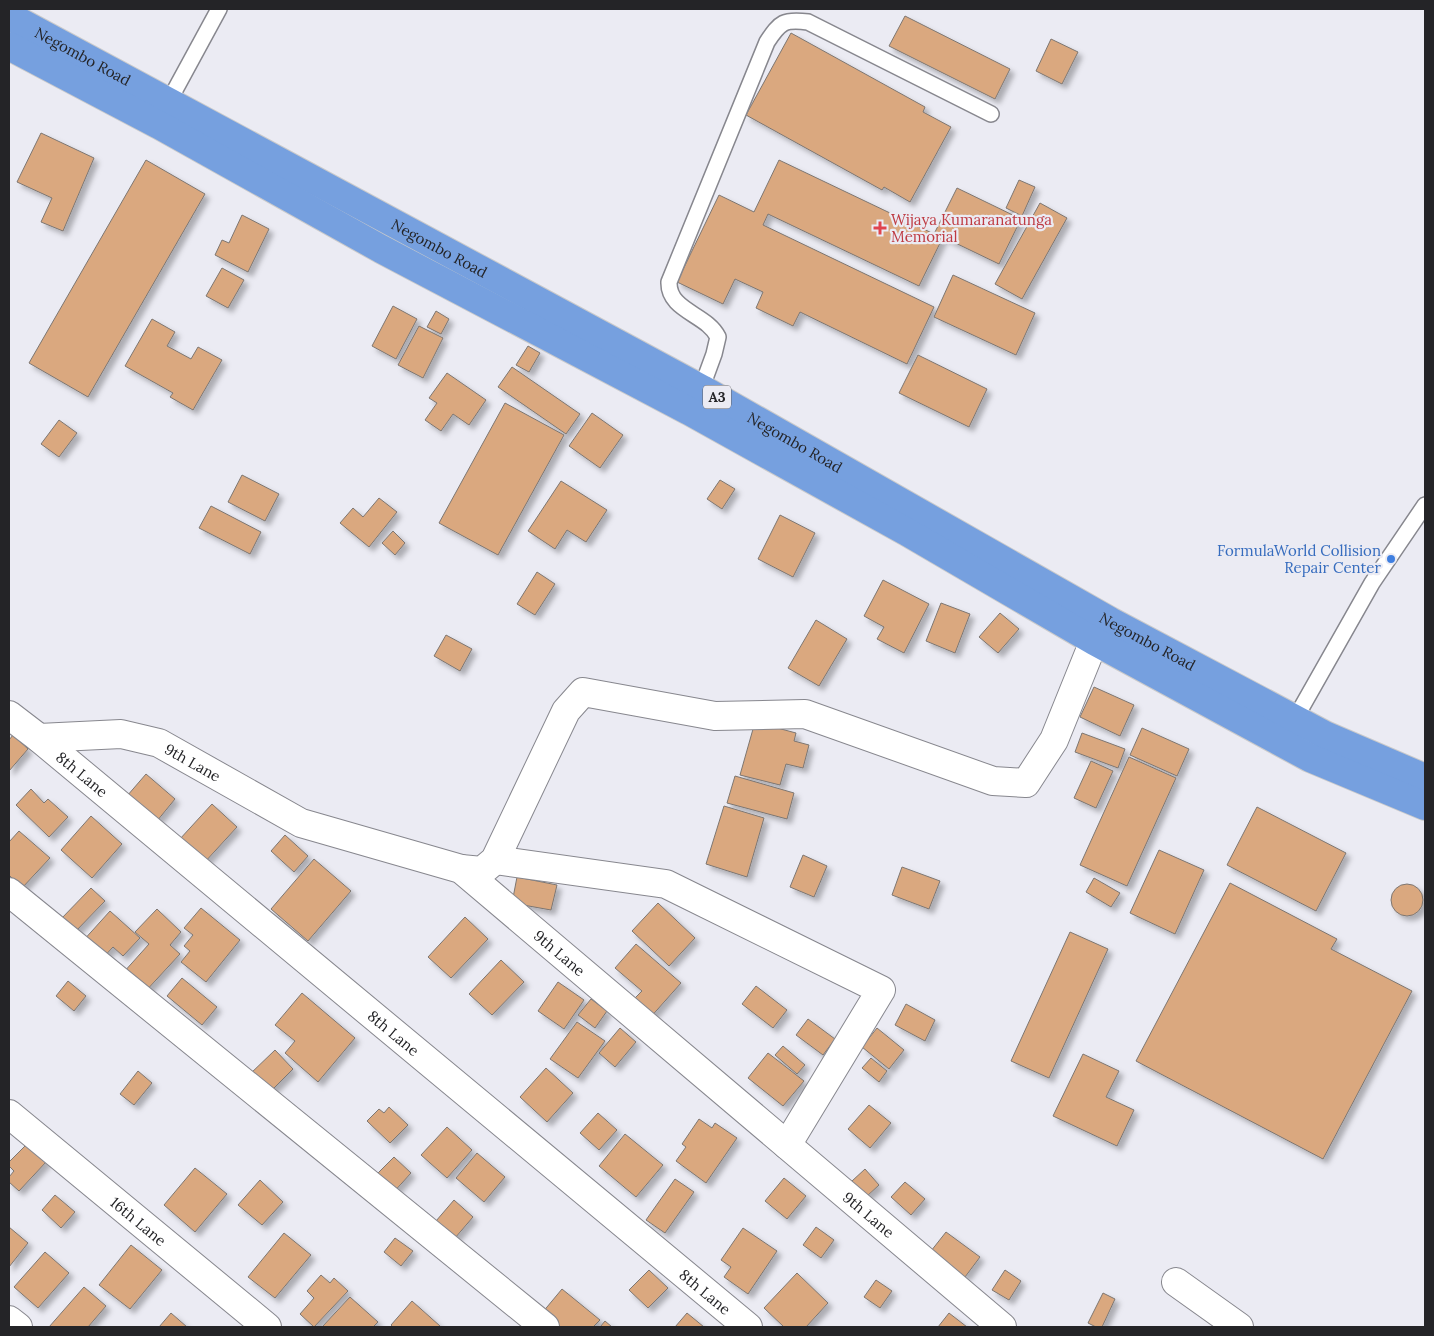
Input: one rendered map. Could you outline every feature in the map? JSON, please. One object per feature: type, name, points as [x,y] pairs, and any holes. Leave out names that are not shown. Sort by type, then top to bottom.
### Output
[{"type":"highway","name":"Negombo Road","points":[[9,16],[169,101],[695,400],[1325,735],[1425,778]]},
{"type":"highway","name":"Negombo Road","points":[[9,46],[160,125],[381,249],[695,400],[908,532],[1094,641],[1310,758],[1425,806]]},
{"type":"street","points":[[461,869],[482,871],[495,860],[566,711],[583,692],[715,716],[805,714],[993,781],[1026,783],[1054,740],[1094,641]]},
{"type":"street","name":"8th Lane","points":[[9,715],[748,1327]]},
{"type":"street","name":"9th Lane","points":[[39,738],[121,734],[159,743],[301,823],[461,869],[1002,1327]]},
{"type":"street","points":[[495,860],[666,884],[881,990],[787,1145]]},
{"type":"street","points":[[9,892],[545,1327]]},
{"type":"street","name":"16th Lane","points":[[9,1114],[267,1327]]},
{"type":"street","points":[[1176,1282],[1239,1327]]},
{"type":"street","points":[[9,1320],[18,1327]]},
{"type":"lane","points":[[169,101],[219,9]]},
{"type":"lane","points":[[695,400],[718,337],[709,325],[673,299],[668,292],[669,282],[767,42],[782,23],[792,20],[808,22],[991,114]]},
{"type":"lane","points":[[1295,719],[1372,583],[1425,505]]},
{"type":"building","points":[[905,16],[1010,69],[995,99],[889,46]]},
{"type":"building","points":[[791,33],[925,107],[923,112],[951,127],[910,202],[884,187],[882,190],[746,115]]},
{"type":"building","points":[[1051,39],[1078,52],[1062,84],[1036,71]]},
{"type":"building","points":[[41,133],[94,158],[63,231],[41,222],[52,198],[17,182]]},
{"type":"building","points":[[146,160],[205,194],[88,397],[29,363]]},
{"type":"building","points":[[779,160],[934,234],[957,188],[1021,219],[999,264],[943,237],[919,286],[768,214],[763,225],[934,307],[907,364],[800,312],[793,326],[756,308],[763,292],[735,279],[723,304],[677,282],[719,195],[754,212]]},
{"type":"building","points":[[1019,180],[1035,187],[1022,216],[1006,208]]},
{"type":"building","points":[[1040,203],[1067,218],[1022,299],[995,284]]},
{"type":"building","points":[[242,215],[269,229],[248,272],[215,255],[222,240],[229,243]]},
{"type":"building","points":[[222,268],[244,280],[228,308],[206,296]]},
{"type":"building","points":[[953,275],[1035,313],[1016,355],[934,317]]},
{"type":"building","points":[[393,306],[417,319],[396,359],[372,346]]},
{"type":"building","points":[[436,311],[449,319],[441,334],[427,327]]},
{"type":"building","points":[[152,319],[175,332],[167,346],[191,359],[198,347],[222,360],[193,410],[170,397],[173,393],[125,366]]},
{"type":"building","points":[[419,326],[443,338],[423,378],[398,365]]},
{"type":"building","points":[[528,346],[540,353],[529,372],[516,365]]},
{"type":"building","points":[[918,355],[987,389],[969,427],[899,393]]},
{"type":"building","points":[[512,367],[580,414],[566,434],[498,387]]},
{"type":"building","points":[[447,373],[486,400],[469,425],[453,414],[441,431],[425,420],[437,403],[429,398]]},
{"type":"building","points":[[505,403],[564,435],[498,555],[439,523]]},
{"type":"building","points":[[592,413],[623,435],[600,468],[569,446]]},
{"type":"building","points":[[59,420],[77,433],[59,457],[41,444]]},
{"type":"building","points":[[242,475],[279,494],[265,521],[228,502]]},
{"type":"building","points":[[720,480],[735,489],[722,509],[707,499]]},
{"type":"building","points":[[561,481],[607,510],[586,542],[567,530],[555,549],[528,531]]},
{"type":"building","points":[[379,498],[397,512],[369,547],[340,523],[353,508],[363,517]]},
{"type":"building","points":[[211,506],[261,532],[250,554],[199,528]]},
{"type":"building","points":[[780,515],[815,533],[793,577],[758,559]]},
{"type":"building","points":[[393,531],[405,543],[395,555],[382,543]]},
{"type":"building","points":[[537,572],[555,584],[535,615],[517,604]]},
{"type":"building","points":[[883,580],[929,604],[904,653],[877,639],[884,627],[864,616]]},
{"type":"building","points":[[941,603],[970,614],[955,653],[926,641]]},
{"type":"building","points":[[1000,613],[1019,629],[998,653],[979,637]]},
{"type":"building","points":[[816,620],[847,639],[819,686],[788,668]]},
{"type":"building","points":[[446,635],[472,649],[460,671],[434,656]]},
{"type":"building","points":[[1094,687],[1134,705],[1120,736],[1080,717]]},
{"type":"building","points":[[755,722],[796,733],[794,741],[809,745],[803,768],[786,764],[780,785],[740,775]]},
{"type":"building","points":[[1142,728],[1189,749],[1177,776],[1130,755]]},
{"type":"building","points":[[1082,733],[1125,749],[1118,768],[1075,752]]},
{"type":"building","points":[[13,735],[28,749],[9,771],[9,740]]},
{"type":"building","points":[[1129,757],[1176,778],[1127,886],[1080,865]]},
{"type":"building","points":[[1091,761],[1113,771],[1096,808],[1074,798]]},
{"type":"building","points":[[146,774],[175,799],[157,821],[127,796]]},
{"type":"building","points":[[735,776],[794,793],[787,819],[727,803]]},
{"type":"building","points":[[31,789],[44,803],[48,799],[68,817],[49,837],[16,805]]},
{"type":"building","points":[[212,804],[237,827],[204,863],[179,840]]},
{"type":"building","points":[[724,806],[764,818],[747,877],[706,864]]},
{"type":"building","points":[[1257,807],[1346,853],[1316,911],[1227,865]]},
{"type":"building","points":[[91,816],[122,844],[92,878],[61,850]]},
{"type":"building","points":[[19,831],[50,858],[22,888],[9,875],[9,842]]},
{"type":"building","points":[[285,835],[308,856],[294,872],[271,851]]},
{"type":"building","points":[[1159,850],[1204,870],[1175,934],[1130,913]]},
{"type":"building","points":[[803,855],[827,866],[814,897],[790,887]]},
{"type":"building","points":[[314,859],[351,891],[308,941],[271,909]]},
{"type":"building","points":[[902,867],[940,881],[929,909],[892,895]]},
{"type":"building","points":[[517,877],[557,885],[551,910],[512,903]]},
{"type":"building","points":[[1094,878],[1120,893],[1111,907],[1086,892]]},
{"type":"building","points":[[1230,883],[1337,939],[1331,949],[1412,991],[1323,1159],[1136,1061]]},
{"type":"building","points":[[1407,884],[1419,888],[1423,900],[1419,912],[1407,916],[1395,912],[1391,900],[1395,888]]},
{"type":"building","points":[[91,888],[105,901],[74,933],[60,920]]},
{"type":"building","points":[[658,903],[695,938],[669,966],[632,931]]},
{"type":"building","points":[[201,908],[240,940],[206,982],[181,962],[190,951],[184,946],[193,935],[184,928]]},
{"type":"building","points":[[157,909],[181,932],[170,945],[180,954],[144,993],[123,973],[149,944],[135,932]]},
{"type":"building","points":[[110,911],[140,938],[123,956],[113,947],[101,960],[82,942]]},
{"type":"building","points":[[465,917],[488,939],[451,978],[428,957]]},
{"type":"building","points":[[1070,932],[1108,949],[1049,1078],[1011,1061]]},
{"type":"building","points":[[636,944],[681,983],[649,1019],[631,1002],[642,991],[615,968]]},
{"type":"building","points":[[501,960],[524,982],[492,1015],[469,994]]},
{"type":"building","points":[[182,978],[217,1007],[202,1025],[167,996]]},
{"type":"building","points":[[68,981],[86,996],[74,1011],[56,996]]},
{"type":"building","points":[[558,982],[584,1000],[564,1029],[538,1011]]},
{"type":"building","points":[[756,986],[787,1010],[773,1028],[742,1004]]},
{"type":"building","points":[[302,993],[355,1038],[318,1082],[285,1053],[295,1041],[275,1025]]},
{"type":"building","points":[[591,999],[607,1011],[595,1028],[578,1015]]},
{"type":"building","points":[[906,1004],[935,1020],[925,1041],[895,1025]]},
{"type":"building","points":[[808,1019],[835,1039],[823,1055],[796,1035]]},
{"type":"building","points":[[577,1022],[605,1041],[578,1078],[550,1059]]},
{"type":"building","points":[[620,1028],[636,1042],[615,1067],[599,1053]]},
{"type":"building","points":[[877,1028],[904,1050],[889,1069],[862,1047]]},
{"type":"building","points":[[783,1046],[805,1065],[797,1074],[775,1055]]},
{"type":"building","points":[[275,1050],[293,1069],[268,1094],[249,1075]]},
{"type":"building","points":[[768,1053],[804,1081],[783,1106],[748,1078]]},
{"type":"building","points":[[1083,1054],[1119,1071],[1106,1097],[1134,1110],[1117,1146],[1053,1116]]},
{"type":"building","points":[[871,1058],[887,1071],[879,1082],[862,1068]]},
{"type":"building","points":[[546,1068],[573,1093],[547,1122],[520,1097]]},
{"type":"building","points":[[138,1071],[152,1083],[134,1105],[120,1094]]},
{"type":"building","points":[[869,1105],[891,1123],[870,1148],[848,1129]]},
{"type":"building","points":[[389,1107],[408,1125],[390,1143],[367,1121],[379,1109],[384,1113]]},
{"type":"building","points":[[598,1113],[617,1130],[599,1150],[580,1133]]},
{"type":"building","points":[[699,1119],[712,1128],[715,1123],[737,1138],[706,1183],[676,1161],[686,1147],[682,1144]]},
{"type":"building","points":[[447,1127],[472,1150],[447,1178],[421,1155]]},
{"type":"building","points":[[625,1134],[663,1165],[636,1197],[599,1166]]},
{"type":"building","points":[[28,1143],[47,1161],[19,1191],[9,1182],[9,1177],[14,1171],[9,1166],[9,1162]]},
{"type":"building","points":[[477,1153],[505,1177],[484,1202],[456,1178]]},
{"type":"building","points":[[394,1157],[411,1173],[392,1194],[374,1177]]},
{"type":"building","points":[[195,1168],[227,1194],[195,1232],[164,1205]]},
{"type":"building","points":[[865,1169],[879,1185],[866,1197],[852,1181]]},
{"type":"building","points":[[784,1178],[806,1196],[787,1219],[765,1201]]},
{"type":"building","points":[[675,1179],[694,1192],[665,1233],[646,1220]]},
{"type":"building","points":[[260,1180],[283,1202],[262,1225],[238,1205]]},
{"type":"building","points":[[905,1182],[925,1199],[911,1215],[891,1197]]},
{"type":"building","points":[[55,1195],[75,1212],[61,1228],[42,1210]]},
{"type":"building","points":[[454,1200],[473,1217],[449,1245],[430,1228]]},
{"type":"building","points":[[9,1227],[28,1243],[9,1267]]},
{"type":"building","points":[[816,1227],[834,1240],[821,1258],[803,1245]]},
{"type":"building","points":[[743,1228],[777,1251],[748,1294],[724,1277],[731,1267],[721,1260]]},
{"type":"building","points":[[946,1232],[980,1257],[965,1277],[931,1251]]},
{"type":"building","points":[[284,1233],[311,1255],[275,1298],[248,1277]]},
{"type":"building","points":[[395,1238],[413,1251],[401,1266],[384,1252]]},
{"type":"building","points":[[131,1245],[162,1270],[130,1309],[99,1285]]},
{"type":"building","points":[[45,1252],[69,1273],[38,1308],[14,1287]]},
{"type":"building","points":[[649,1270],[668,1288],[648,1308],[629,1290]]},
{"type":"building","points":[[1005,1270],[1021,1281],[1009,1300],[992,1290]]},
{"type":"building","points":[[797,1273],[828,1303],[806,1327],[784,1327],[764,1308]]},
{"type":"building","points":[[321,1275],[330,1283],[334,1278],[348,1291],[314,1327],[300,1314],[314,1298],[307,1291]]},
{"type":"building","points":[[876,1280],[892,1291],[880,1308],[864,1297]]},
{"type":"building","points":[[84,1287],[106,1306],[88,1327],[49,1327]]},
{"type":"building","points":[[562,1289],[600,1320],[593,1327],[559,1327],[542,1313]]},
{"type":"building","points":[[1103,1293],[1115,1299],[1102,1327],[1096,1327],[1088,1323]]},
{"type":"building","points":[[350,1297],[378,1322],[373,1327],[322,1327]]},
{"type":"building","points":[[412,1301],[440,1326],[393,1327],[391,1325]]},
{"type":"building","points":[[171,1313],[187,1327],[159,1327]]},
{"type":"building","points":[[687,1313],[704,1327],[675,1327]]},
{"type":"building","points":[[949,1313],[967,1327],[938,1327]]},
{"type":"building","points":[[605,1321],[612,1327],[600,1327]]},
{"type":"place","name":"Wijaya Kumaranatunga Memorial","points":[[880,228]]},
{"type":"place","name":"FormulaWorld Collision Repair Center","points":[[1391,559]]}]
